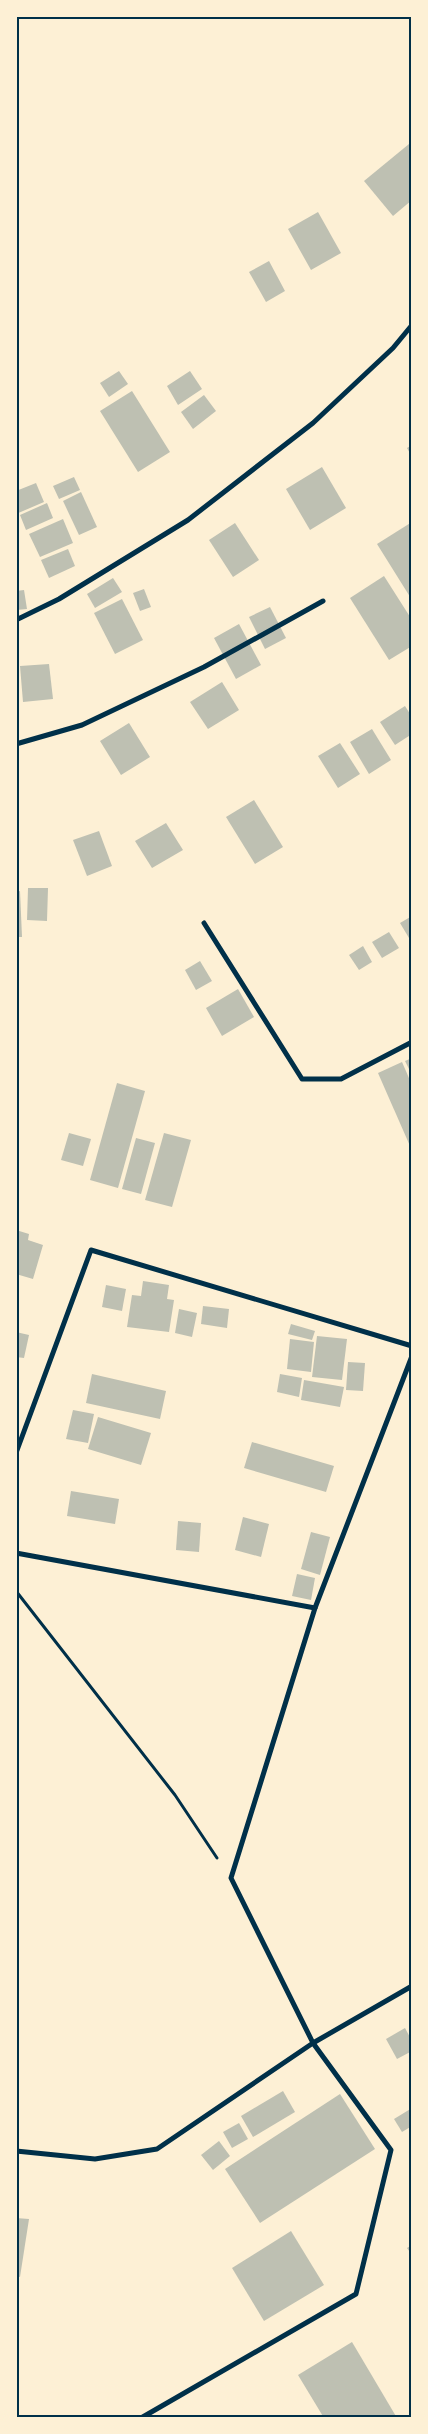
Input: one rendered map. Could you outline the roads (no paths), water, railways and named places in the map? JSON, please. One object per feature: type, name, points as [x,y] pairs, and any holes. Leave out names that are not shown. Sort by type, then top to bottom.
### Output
[{"type":"street","points":[[16,620],[59,599],[188,520],[313,423],[392,348],[412,325]]},
{"type":"street","points":[[16,744],[82,725],[204,667],[323,601]]},
{"type":"street","points":[[204,923],[302,1079],[340,1079],[412,1042]]},
{"type":"street","points":[[16,1453],[92,1250],[412,1346]]},
{"type":"street","points":[[141,2418],[356,2294],[391,2150],[313,2043],[231,1878],[315,1608],[412,1356]]},
{"type":"street","points":[[16,1553],[315,1608]]},
{"type":"street","points":[[16,2152],[95,2159],[157,2149],[313,2043],[412,1986]]}]
